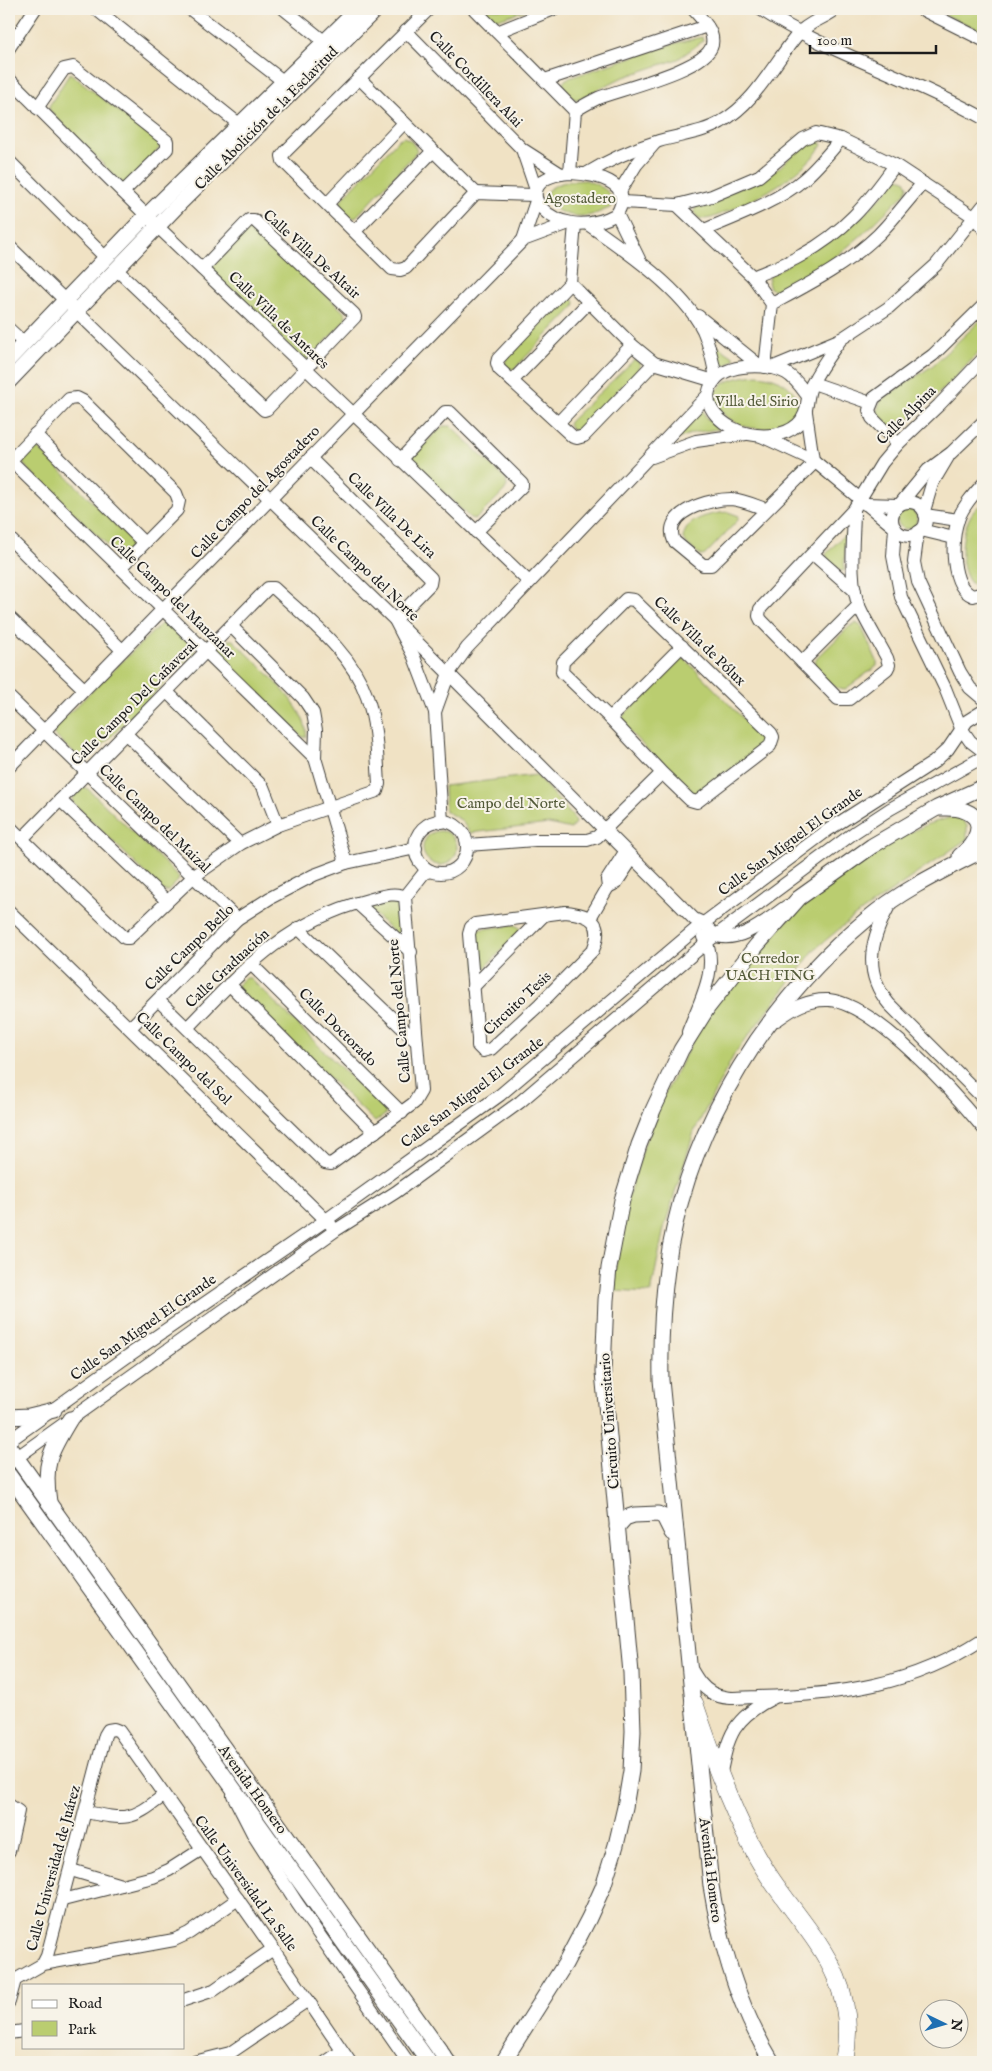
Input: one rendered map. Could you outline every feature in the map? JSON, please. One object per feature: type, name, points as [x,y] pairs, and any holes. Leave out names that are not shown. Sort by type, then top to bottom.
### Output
[{"type":"highway","points":[[694,1703],[720,1779],[752,1849],[776,1886],[819,1944],[834,1970],[847,2013],[847,2047],[844,2062]]},
{"type":"main road","name":"Calle Abolición de la Esclavitud","points":[[9,359],[146,216],[358,9]]},
{"type":"main road","name":"Calle Abolición de la Esclavitud","points":[[9,381],[158,227],[376,9]]},
{"type":"main road","name":"Circuito Universitario","points":[[503,2062],[565,1964],[589,1918],[602,1887],[625,1807],[632,1761],[631,1673],[603,1372],[604,1327],[609,1268],[622,1200],[639,1145],[681,1050],[731,976],[800,898],[872,846],[937,808],[983,787]]},
{"type":"main road","points":[[937,808],[956,808],[968,812],[975,820],[978,833],[974,843],[944,870]]},
{"type":"main road","points":[[690,1667],[661,1380],[662,1314],[671,1246],[694,1164],[715,1112],[729,1085],[763,1031],[828,955],[867,919],[891,902],[944,870],[983,850]]},
{"type":"main road","points":[[9,1417],[29,1416],[54,1410]]},
{"type":"main road","points":[[54,1511],[47,1480],[49,1458],[70,1419]]},
{"type":"main road","name":"Avenida Homero","points":[[11,1455],[54,1511],[448,2062]]},
{"type":"main road","name":"Avenida Homero","points":[[9,1475],[430,2062]]},
{"type":"main road","points":[[618,1528],[625,1518],[634,1515],[662,1514],[678,1543]]},
{"type":"main road","name":"Avenida Homero","points":[[690,1667],[709,1866],[718,1923],[729,1967],[745,2013],[772,2062]]},
{"type":"main road","points":[[492,2062],[530,2019]]},
{"type":"street","points":[[9,48],[35,9]]},
{"type":"street","points":[[96,9],[240,125]]},
{"type":"street","points":[[190,9],[283,81]]},
{"type":"street","points":[[284,9],[325,42]]},
{"type":"street","points":[[429,9],[282,156],[286,165],[392,269],[403,270],[476,193]]},
{"type":"street","points":[[474,9],[575,111]]},
{"type":"street","points":[[497,32],[554,9]]},
{"type":"street","points":[[575,111],[597,98],[662,78],[707,54],[712,45],[712,33],[693,9]]},
{"type":"street","points":[[760,9],[800,32],[948,98],[983,118]]},
{"type":"street","points":[[586,174],[618,156],[656,142],[719,123],[734,113],[752,96],[800,32],[836,9]]},
{"type":"street","points":[[921,9],[983,40]]},
{"type":"street","points":[[545,80],[707,26]]},
{"type":"street","name":"Calle Cordillera Alai","points":[[406,31],[522,150],[565,173]]},
{"type":"street","points":[[38,108],[64,69],[72,67],[167,141],[167,149],[123,192]]},
{"type":"street","points":[[359,78],[476,193],[535,196]]},
{"type":"street","name":"Calle Villa de Antares","points":[[9,79],[146,216],[306,368],[352,415],[530,582]]},
{"type":"street","points":[[565,173],[575,111]]},
{"type":"street","points":[[327,204],[404,123]]},
{"type":"street","points":[[620,203],[678,205],[712,196],[759,176],[808,135],[824,133],[896,165],[974,217],[983,228]]},
{"type":"street","points":[[704,230],[744,214],[803,180],[841,139]]},
{"type":"street","points":[[524,240],[572,224],[598,223],[620,203],[636,165],[656,142]]},
{"type":"street","name":"Calle Cordillera Alai","points":[[522,150],[535,196]]},
{"type":"street","points":[[355,232],[434,152]]},
{"type":"street","points":[[9,161],[106,258]]},
{"type":"street","points":[[753,278],[801,256],[829,238],[854,218],[896,165]]},
{"type":"street","points":[[524,240],[535,196],[544,181],[565,173],[586,174],[606,180],[620,203],[640,261]]},
{"type":"street","points":[[772,304],[815,280],[878,235],[923,183]]},
{"type":"street","points":[[535,196],[548,214],[572,224]]},
{"type":"street","points":[[678,205],[753,278],[772,304],[765,367]]},
{"type":"street","points":[[570,283],[632,345],[654,363],[715,379],[728,371],[739,368],[765,367],[841,339],[873,319],[904,295],[936,265],[983,206]]},
{"type":"street","name":"Calle Villa De Altair","points":[[117,270],[262,409],[266,409],[354,318],[354,314],[254,220],[249,220],[202,269]]},
{"type":"street","points":[[572,224],[570,283],[498,359],[496,363],[499,369],[573,437],[577,438],[584,436],[654,363]]},
{"type":"street","points":[[589,224],[640,261],[689,309],[765,367],[786,374],[807,395]]},
{"type":"street","name":"Calle Campo del Agostadero","points":[[9,767],[524,240]]},
{"type":"street","name":"Calle Campo del Norte","points":[[9,246],[449,673],[604,832],[698,923],[711,939]]},
{"type":"street","points":[[512,381],[588,302]]},
{"type":"street","name":"Calle Alpina","points":[[871,403],[879,393],[933,355],[983,306]]},
{"type":"street","points":[[449,673],[467,648],[708,395],[715,379],[709,347],[702,329],[689,309]]},
{"type":"street","points":[[9,329],[24,343]]},
{"type":"street","points":[[814,461],[806,412],[807,395],[822,364],[841,339]]},
{"type":"street","points":[[558,423],[632,345]]},
{"type":"street","name":"Calle Alpina","points":[[860,504],[872,478],[898,444],[983,359]]},
{"type":"street","points":[[813,383],[871,403],[872,418],[898,444]]},
{"type":"street","points":[[708,395],[713,412],[720,420],[730,427],[753,434],[814,461],[860,504],[904,535],[911,535],[919,531],[925,523],[924,513],[932,484],[951,453]]},
{"type":"street","points":[[9,460],[69,400],[81,399],[178,497],[177,510],[120,568]]},
{"type":"street","points":[[400,460],[444,412],[450,412],[522,483],[522,486],[476,532]]},
{"type":"street","points":[[650,458],[696,441],[784,432],[796,426],[806,412]]},
{"type":"street","points":[[983,422],[951,453],[928,470],[893,513],[895,528],[893,556],[901,597],[946,688],[961,728],[973,744],[983,751]]},
{"type":"street","points":[[35,434],[144,543]]},
{"type":"street","name":"Calle Villa De Lira","points":[[310,458],[431,578],[430,584],[395,620]]},
{"type":"street","name":"Calle Campo del Manzanar","points":[[9,460],[316,758]]},
{"type":"street","points":[[766,509],[732,499],[706,502],[688,510],[676,520],[672,537],[674,541],[703,565],[708,566],[766,509],[814,461]]},
{"type":"street","points":[[982,488],[966,504],[958,520],[954,538],[955,565],[960,584],[968,594],[973,596],[983,593]]},
{"type":"street","points":[[860,504],[853,560],[855,591],[858,605],[889,665],[887,669],[849,699],[842,700],[838,699],[761,620],[759,613],[860,504],[899,505],[913,502],[924,513],[958,520]]},
{"type":"street","points":[[919,531],[954,538]]},
{"type":"street","points":[[919,531],[914,562],[918,582],[960,672],[970,688],[983,699]]},
{"type":"street","points":[[9,538],[122,650]]},
{"type":"street","points":[[813,554],[855,591]]},
{"type":"street","name":"Calle Campo Del Cañaveral","points":[[22,839],[268,588],[274,588],[340,651],[353,669],[367,698],[374,730],[378,788],[374,793],[330,807]]},
{"type":"street","name":"Calle Villa de Pólux","points":[[626,599],[634,600],[682,646],[771,733],[772,741],[770,746],[696,802],[690,800],[610,718],[564,676],[561,666],[626,599]]},
{"type":"street","points":[[802,662],[858,605]]},
{"type":"street","points":[[9,616],[84,689]]},
{"type":"street","name":"Calle Campo del Norte","points":[[395,620],[414,656],[435,712],[442,822]]},
{"type":"street","points":[[231,626],[308,705],[315,722],[316,758],[346,863]]},
{"type":"street","points":[[610,718],[682,646]]},
{"type":"street","name":"Calle Campo del Norte","points":[[435,712],[449,673]]},
{"type":"street","points":[[167,692],[263,787],[278,826]]},
{"type":"street","name":"Calle Campo del Maizal","points":[[9,698],[236,920]]},
{"type":"street","name":"Calle San Miguel El Grande","points":[[9,1441],[124,1358],[326,1220],[516,1082],[698,923],[828,830],[934,762],[948,749],[961,728],[973,716],[983,711]]},
{"type":"street","points":[[126,734],[240,844]]},
{"type":"street","name":"Calle San Miguel El Grande","points":[[11,1455],[70,1419],[336,1230],[396,1192],[520,1102],[711,939],[872,820],[983,757]]},
{"type":"street","points":[[467,845],[535,840],[587,840],[597,837],[662,773]]},
{"type":"street","points":[[60,800],[167,901]]},
{"type":"street","points":[[9,826],[125,938],[131,938],[193,877],[240,844],[278,826],[330,807]]},
{"type":"street","points":[[442,822],[456,826],[462,832],[467,845],[464,860],[454,870],[440,873],[426,867],[416,848],[420,832],[426,826],[442,822]]},
{"type":"street","name":"Calle Campo Bello","points":[[130,1028],[236,920],[297,883],[346,863],[416,848]]},
{"type":"street","points":[[590,918],[608,887],[616,883],[629,856]]},
{"type":"street","points":[[403,896],[419,869],[426,867]]},
{"type":"street","name":"Calle Graduación","points":[[187,1028],[251,964],[274,944],[298,928],[357,903],[383,896],[403,896]]},
{"type":"street","name":"Calle Campo del Norte","points":[[328,1164],[334,1163],[402,1113],[418,1099],[421,1091],[411,952],[403,896]]},
{"type":"street","points":[[681,1050],[707,981],[711,939],[745,934],[800,898]]},
{"type":"street","points":[[891,902],[878,926],[874,938],[872,962],[874,974],[884,998],[983,1098]]},
{"type":"street","points":[[357,903],[411,952]]},
{"type":"street","name":"Calle Campo del Sol","points":[[9,911],[336,1230]]},
{"type":"street","name":"Circuito Tesis","points":[[565,912],[581,913],[590,918],[595,924],[597,935],[590,955],[491,1050],[482,1051],[478,1046],[469,934],[471,927],[475,924],[565,912]]},
{"type":"street","points":[[473,987],[543,916]]},
{"type":"street","points":[[298,928],[417,1042]]},
{"type":"street","name":"Calle Doctorado","points":[[251,964],[402,1113]]},
{"type":"street","points":[[229,984],[375,1132]]},
{"type":"street","name":"Calle Graduación","points":[[158,1000],[328,1164]]},
{"type":"street","points":[[763,1031],[789,1011],[802,1004],[829,1000],[849,1005],[891,1034],[937,1078],[983,1128]]},
{"type":"street","points":[[891,1034],[910,1036],[920,1033]]},
{"type":"street","points":[[690,1667],[703,1687],[721,1697],[774,1698],[846,1690],[892,1681],[936,1667],[983,1640]]},
{"type":"street","points":[[720,1779],[726,1747],[734,1729],[752,1710],[774,1698]]},
{"type":"street","name":"Calle Universidad La Salle","points":[[112,1729],[118,1731],[273,1948],[350,2062]]},
{"type":"street","name":"Calle Universidad de Juárez","points":[[9,2002],[12,1979],[43,1964],[51,1947],[105,1735],[112,1729]]},
{"type":"street","points":[[226,1779],[239,1810],[254,1836],[408,2062]]},
{"type":"street","points":[[86,1812],[113,1818],[128,1817],[142,1812],[164,1796]]},
{"type":"street","points":[[9,1850],[18,1813],[13,1807]]},
{"type":"street","points":[[63,1900],[160,1874],[202,1849]]},
{"type":"street","points":[[71,1870],[123,1885]]},
{"type":"street","points":[[43,1964],[174,1940],[189,1933],[238,1899]]},
{"type":"street","points":[[185,2000],[214,1990],[273,1948]]},
{"type":"street","points":[[194,2062],[230,2054],[308,2000]]},
{"type":"street","points":[[9,2033],[22,2030]]},
{"type":"street","points":[[326,2062],[342,2051]]},
{"type":"green space","points":[[484,9],[529,9],[498,19],[493,18]]},
{"type":"green space","points":[[931,9],[982,9],[983,31]]},
{"type":"green space","points":[[702,37],[703,41],[678,59],[621,78],[579,99],[574,99],[563,87],[566,79],[668,45]]},
{"type":"green space","points":[[70,73],[159,143],[160,147],[156,152],[126,184],[122,183],[50,111],[49,106]]},
{"type":"green space","points":[[404,137],[411,141],[417,150],[413,156],[355,218],[349,216],[341,209],[341,200],[399,139]]},
{"type":"green space","points":[[810,138],[819,140],[822,145],[804,166],[792,175],[765,193],[738,207],[711,218],[697,217],[694,211],[697,204],[761,179],[779,168]]},
{"type":"green space","points":[[899,178],[905,180],[908,186],[906,192],[845,249],[812,273],[794,283],[775,291],[770,288],[768,282],[770,276],[860,218],[884,194],[894,180]]},
{"type":"green space","name":"Agostadero","points":[[586,180],[609,193],[612,202],[610,208],[591,215],[577,216],[558,211],[550,203],[547,191],[556,185]]},
{"type":"green space","points":[[254,226],[345,313],[346,319],[310,359],[304,360],[212,272],[211,267],[247,229]]},
{"type":"green space","points":[[566,297],[571,297],[575,302],[574,307],[514,369],[504,366],[507,359]]},
{"type":"green space","points":[[983,318],[983,345],[980,351],[949,384],[898,430],[883,423],[878,415],[882,399],[932,366]]},
{"type":"green space","points":[[716,345],[735,358],[726,366],[719,367]]},
{"type":"green space","points":[[634,360],[639,362],[640,367],[634,374],[578,430],[573,431],[568,424],[570,421]]},
{"type":"green space","name":"Villa del Sirio","points":[[759,375],[778,380],[796,395],[798,408],[796,414],[783,424],[765,429],[747,427],[731,420],[720,410],[715,399],[719,388],[733,379]]},
{"type":"green space","points":[[701,408],[707,419],[718,429],[693,433],[667,443]]},
{"type":"green space","points":[[443,426],[451,426],[506,480],[507,486],[504,491],[476,519],[470,518],[413,462],[413,455]]},
{"type":"green space","points":[[33,449],[39,449],[130,539],[132,545],[123,556],[119,556],[24,465],[23,461]]},
{"type":"green space","points":[[979,506],[983,509],[983,583],[976,588],[969,581],[965,571],[962,560],[962,547],[967,523],[972,513]]},
{"type":"green space","points":[[903,509],[911,509],[917,515],[917,523],[911,529],[903,529],[897,523],[897,515]]},
{"type":"green space","points":[[728,512],[739,516],[738,520],[705,555],[702,556],[683,539],[688,526],[693,522],[706,516]]},
{"type":"green space","points":[[846,533],[844,571],[841,571],[827,559],[826,554]]},
{"type":"green space","points":[[164,621],[194,647],[195,652],[85,763],[54,735],[55,727]]},
{"type":"green space","points":[[856,623],[861,626],[877,661],[877,666],[844,690],[835,687],[824,677],[814,666],[815,660],[850,626]]},
{"type":"green space","points":[[228,640],[233,640],[291,699],[300,713],[305,726],[306,737],[302,737],[218,653],[218,649]]},
{"type":"green space","points":[[679,659],[685,659],[761,737],[763,745],[697,795],[692,795],[622,724],[621,718]]},
{"type":"green space","name":"Campo del Norte","points":[[536,775],[573,817],[575,823],[571,829],[549,824],[470,833],[461,820],[445,811],[444,786]]},
{"type":"green space","points":[[82,787],[87,788],[179,877],[178,881],[168,891],[164,891],[73,803],[72,798]]},
{"type":"green space","name":"Corredor UACH FING","points":[[959,815],[967,826],[967,839],[854,917],[815,949],[735,1053],[694,1132],[664,1228],[651,1293],[613,1291],[623,1213],[654,1114],[706,1016],[802,903],[867,853],[928,824]]},
{"type":"green space","points":[[440,831],[447,832],[452,836],[456,841],[456,855],[452,860],[447,864],[440,865],[433,864],[428,860],[424,855],[423,848],[424,841],[428,836],[433,832]]},
{"type":"green space","points":[[395,903],[398,906],[401,933],[399,937],[370,910],[373,904]]},
{"type":"green space","points":[[515,925],[520,928],[520,931],[481,972],[476,971],[475,930]]},
{"type":"green space","points":[[245,978],[250,978],[386,1112],[385,1115],[375,1122],[240,992],[237,985]]}]
